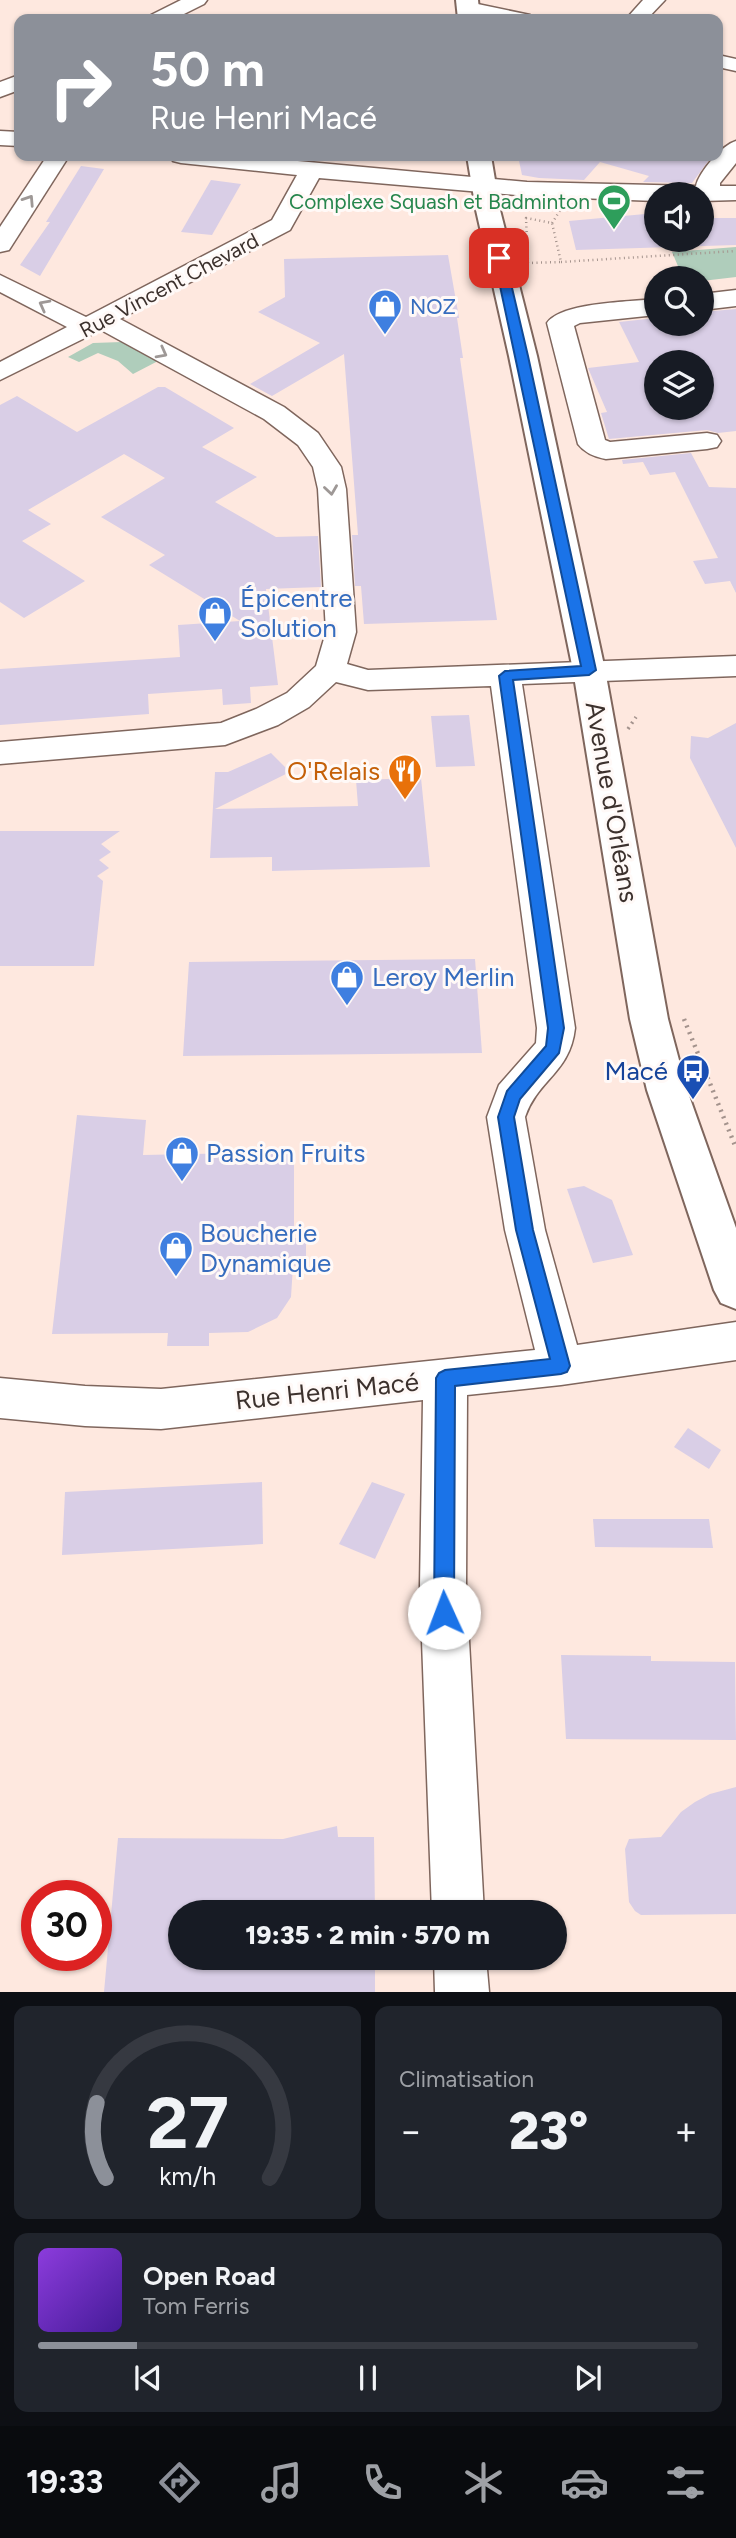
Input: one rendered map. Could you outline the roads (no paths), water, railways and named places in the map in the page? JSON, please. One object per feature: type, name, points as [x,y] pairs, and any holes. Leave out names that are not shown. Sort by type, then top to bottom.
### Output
[{"type":"main road","name":"Avenue d'Orléans","points":[[480,161],[589,670],[649,1019],[667,1090],[736,1290]]},
{"type":"street","points":[[168,14],[197,0]]},
{"type":"street","points":[[641,14],[654,0]]},
{"type":"street","points":[[468,9],[496,14]]},
{"type":"street","points":[[708,182],[736,148]]},
{"type":"street","points":[[0,245],[55,161]]},
{"type":"street","points":[[231,161],[483,185],[578,192],[644,193]]},
{"type":"street","name":"Rue Vincent Chevard","points":[[0,372],[282,225],[312,169]]},
{"type":"street","points":[[714,194],[736,193]]},
{"type":"street","points":[[0,282],[95,324],[274,413],[308,439],[327,467],[332,489],[341,632],[330,670],[298,700],[267,718],[225,734],[0,753]]},
{"type":"street","points":[[714,301],[736,298]]},
{"type":"street","points":[[644,308],[574,316],[560,323],[592,444],[606,451],[707,441]]},
{"type":"street","points":[[330,670],[368,680],[736,666]]},
{"type":"street","points":[[505,676],[556,1028],[554,1048],[513,1096],[506,1117],[525,1230],[561,1366]]},
{"type":"street","name":"Rue Henri Macé","points":[[0,1398],[85,1406],[161,1409],[561,1366],[736,1341]]},
{"type":"street","points":[[445,1378],[443,1586],[457,1900]]},
{"type":"street","points":[[461,1970],[462,1992]]},
{"type":"place","name":"Complexe Squash et Badminton","points":[[614,231]]},
{"type":"place","name":"NOZ","points":[[385,336]]},
{"type":"place","name":"Épicentre Solution","points":[[215,643]]},
{"type":"place","name":"O'Relais","points":[[405,801]]},
{"type":"place","name":"Leroy Merlin","points":[[347,1007]]},
{"type":"place","name":"Macé","points":[[693,1101]]},
{"type":"place","name":"Passion Fruits","points":[[182,1183]]},
{"type":"place","name":"Boucherie Dynamique","points":[[176,1278]]}]
